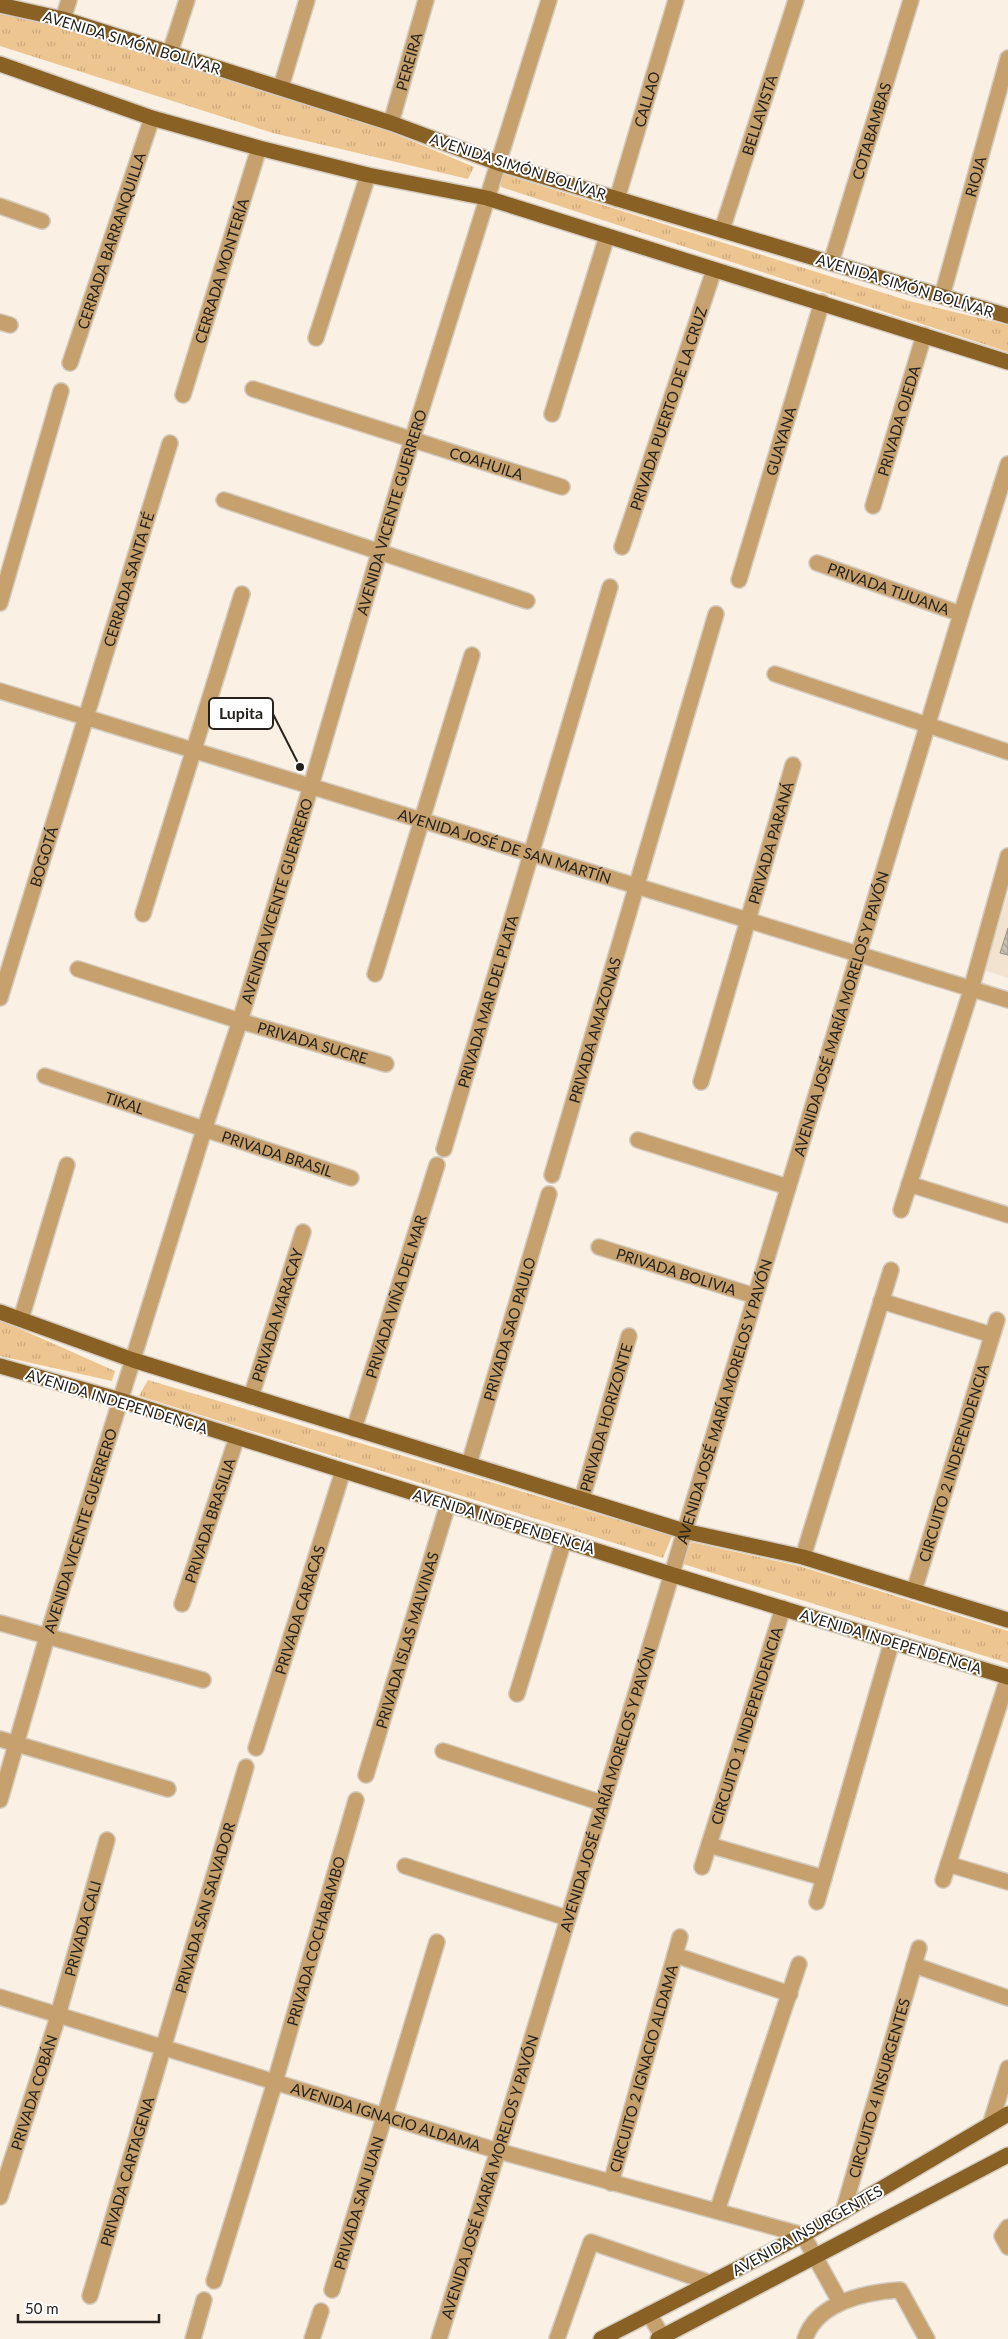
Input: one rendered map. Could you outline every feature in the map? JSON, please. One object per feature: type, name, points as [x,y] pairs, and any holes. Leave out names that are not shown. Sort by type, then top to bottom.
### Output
[{"type":"main road","name":"AVENIDA SIMÓN BOLÍVAR","points":[[0,5],[63,19],[391,122],[498,163],[1008,316]]},
{"type":"main road","points":[[0,64],[152,118],[260,148],[368,176],[487,198],[1008,362]]},
{"type":"main road","points":[[0,1312],[133,1360],[684,1531],[803,1557],[1008,1620]]},
{"type":"main road","name":"AVENIDA INDEPENDENCIA","points":[[0,1368],[120,1400],[670,1574],[1008,1678]]},
{"type":"main road","name":"AVENIDA INSURGENTES","points":[[601,2339],[803,2235],[991,2122],[1008,2114]]},
{"type":"main road","name":"AVENIDA INSURGENTES","points":[[661,2338],[1008,2155]]},
{"type":"street","points":[[63,19],[69,0]]},
{"type":"street","points":[[170,53],[186,0]]},
{"type":"street","points":[[281,87],[307,0]]},
{"type":"street","name":"PEREIRA","points":[[391,122],[426,0]]},
{"type":"street","name":"AVENIDA VICENTE GUERRERO","points":[[0,1800],[47,1637],[312,786],[412,440],[549,0]]},
{"type":"street","name":"CALLAO","points":[[617,199],[676,0]]},
{"type":"street","name":"BELLAVISTA","points":[[722,230],[796,0]]},
{"type":"street","name":"COTABAMBAS","points":[[831,263],[911,0]]},
{"type":"street","name":"RIOJA","points":[[942,296],[1008,58]]},
{"type":"street","name":"CERRADA BARRANQUILLA","points":[[70,363],[152,118]]},
{"type":"street","name":"CERRADA MONTERÍA","points":[[183,395],[250,171],[260,148]]},
{"type":"street","points":[[316,338],[368,176]]},
{"type":"street","points":[[0,206],[42,221]]},
{"type":"street","points":[[552,414],[607,236]]},
{"type":"street","name":"PRIVADA PUERTO DE LA CRUZ","points":[[622,547],[714,270]]},
{"type":"street","name":"GUAYANA","points":[[739,580],[822,302]]},
{"type":"street","name":"PRIVADA OJEDA","points":[[874,506],[924,335]]},
{"type":"street","name":"COAHUILA","points":[[253,389],[562,486]]},
{"type":"street","points":[[0,603],[61,391]]},
{"type":"street","name":"CERRADA SANTA FÉ","points":[[86,717],[170,443]]},
{"type":"street","name":"AVENIDA JOSÉ MARÍA MORELOS Y PAVÓN","points":[[438,2339],[498,2151],[670,1574],[1008,464]]},
{"type":"street","points":[[224,500],[527,601]]},
{"type":"street","name":"PRIVADA TIJUANA","points":[[817,563],[961,614]]},
{"type":"street","name":"PRIVADA MAR DEL PLATA","points":[[444,1149],[610,587]]},
{"type":"street","points":[[143,914],[242,594]]},
{"type":"street","name":"PRIVADA AMAZONAS","points":[[552,1174],[716,614]]},
{"type":"street","points":[[375,974],[472,655]]},
{"type":"street","points":[[775,674],[1008,752]]},
{"type":"street","name":"AVENIDA JOSÉ DE SAN MARTÍN","points":[[0,691],[1008,1000]]},
{"type":"street","name":"BOGOTÁ","points":[[0,998],[86,717]]},
{"type":"street","name":"PRIVADA PARANÁ","points":[[700,1082],[793,765]]},
{"type":"street","points":[[901,1210],[971,988],[1008,856]]},
{"type":"street","name":"PRIVADA SUCRE","points":[[78,969],[240,1021],[386,1064]]},
{"type":"street","name":"TIKAL","points":[[46,1076],[204,1130]]},
{"type":"street","name":"PRIVADA BRASIL","points":[[204,1130],[351,1178]]},
{"type":"street","points":[[638,1140],[788,1187]]},
{"type":"street","points":[[20,1319],[68,1165]]},
{"type":"street","name":"PRIVADA VIÑA DEL MAR","points":[[354,1429],[437,1165]]},
{"type":"street","points":[[909,1184],[1008,1215]]},
{"type":"street","name":"PRIVADA SAO PAULO","points":[[469,1464],[549,1194]]},
{"type":"street","name":"PRIVADA MARACAY","points":[[251,1397],[304,1232]]},
{"type":"street","name":"PRIVADA BOLIVIA","points":[[599,1247],[755,1296]]},
{"type":"street","points":[[803,1557],[891,1270]]},
{"type":"street","points":[[881,1301],[992,1335]]},
{"type":"street","name":"CIRCUITO 2 INDEPENDENCIA","points":[[914,1591],[996,1320]]},
{"type":"street","name":"PRIVADA HORIZONTE","points":[[582,1499],[629,1336]]},
{"type":"street","name":"PRIVADA BRASILIA","points":[[182,1604],[237,1437]]},
{"type":"street","name":"PRIVADA CARACAS","points":[[256,1748],[343,1471]]},
{"type":"street","name":"PRIVADA ISLAS MALVINAS","points":[[366,1775],[448,1504]]},
{"type":"street","points":[[517,1694],[564,1540]]},
{"type":"street","name":"CIRCUITO 1 INDEPENDENCIA","points":[[702,1867],[783,1608]]},
{"type":"street","points":[[0,1622],[47,1637],[203,1680]]},
{"type":"street","points":[[817,1902],[892,1642]]},
{"type":"street","points":[[943,1880],[1008,1678]]},
{"type":"street","points":[[0,1739],[168,1790]]},
{"type":"street","points":[[443,1751],[602,1803]]},
{"type":"street","name":"PRIVADA SAN SALVADOR","points":[[165,2048],[246,1767]]},
{"type":"street","name":"PRIVADA COCHABAMBO","points":[[214,2281],[275,2082],[356,1800]]},
{"type":"street","name":"PRIVADA CALI","points":[[58,2015],[107,1840]]},
{"type":"street","name":"CIRCUITO 1 INDEPENDENCIA","points":[[709,1845],[824,1878]]},
{"type":"street","points":[[948,1864],[1008,1882]]},
{"type":"street","points":[[405,1866],[567,1918]]},
{"type":"street","name":"CIRCUITO 2 IGNACIO ALDAMA","points":[[611,2183],[680,1937]]},
{"type":"street","name":"PRIVADA SAN JUAN","points":[[332,2290],[437,1942]]},
{"type":"street","name":"CIRCUITO 4 INSURGENTES","points":[[844,2212],[919,1948]]},
{"type":"street","name":"CIRCUITO 2 IGNACIO ALDAMA","points":[[675,1955],[790,1994]]},
{"type":"street","points":[[716,2211],[799,1964]]},
{"type":"street","points":[[914,1965],[1008,1998]]},
{"type":"street","name":"AVENIDA IGNACIO ALDAMA","points":[[0,1997],[498,2151],[803,2235]]},
{"type":"street","name":"PRIVADA COBÁN","points":[[0,2197],[58,2015]]},
{"type":"street","name":"PRIVADA CARTAGENA","points":[[90,2296],[165,2048]]},
{"type":"street","points":[[991,2122],[1008,2068]]},
{"type":"street","points":[[1008,2228],[1002,2236],[1008,2247]]},
{"type":"street","points":[[803,2235],[840,2302]]},
{"type":"street","points":[[557,2339],[590,2242],[711,2283]]},
{"type":"street","points":[[805,2339],[809,2328],[840,2302],[883,2291],[900,2290],[927,2339]]},
{"type":"street","points":[[193,2339],[204,2300]]},
{"type":"street","points":[[312,2339],[321,2311]]},
{"type":"street","points":[[649,2314],[661,2338]]},
{"type":"shaded area","points":[[1008,893],[1008,978],[984,970]]},
{"type":"green space","points":[[0,7],[381,128],[474,167],[468,179],[273,133],[0,46]]},
{"type":"green space","points":[[501,173],[909,301],[1008,325],[1008,352],[501,187]]},
{"type":"green space","points":[[0,1321],[115,1371],[112,1381],[0,1356]]},
{"type":"green space","points":[[148,1380],[672,1536],[663,1558],[139,1396]]},
{"type":"green space","points":[[691,1542],[799,1566],[1008,1631],[1008,1663],[683,1564]]},
{"type":"building","points":[[1008,928],[1008,955],[1000,953]]},
{"type":"place","name":"Lupita","points":[[300,767]]}]
